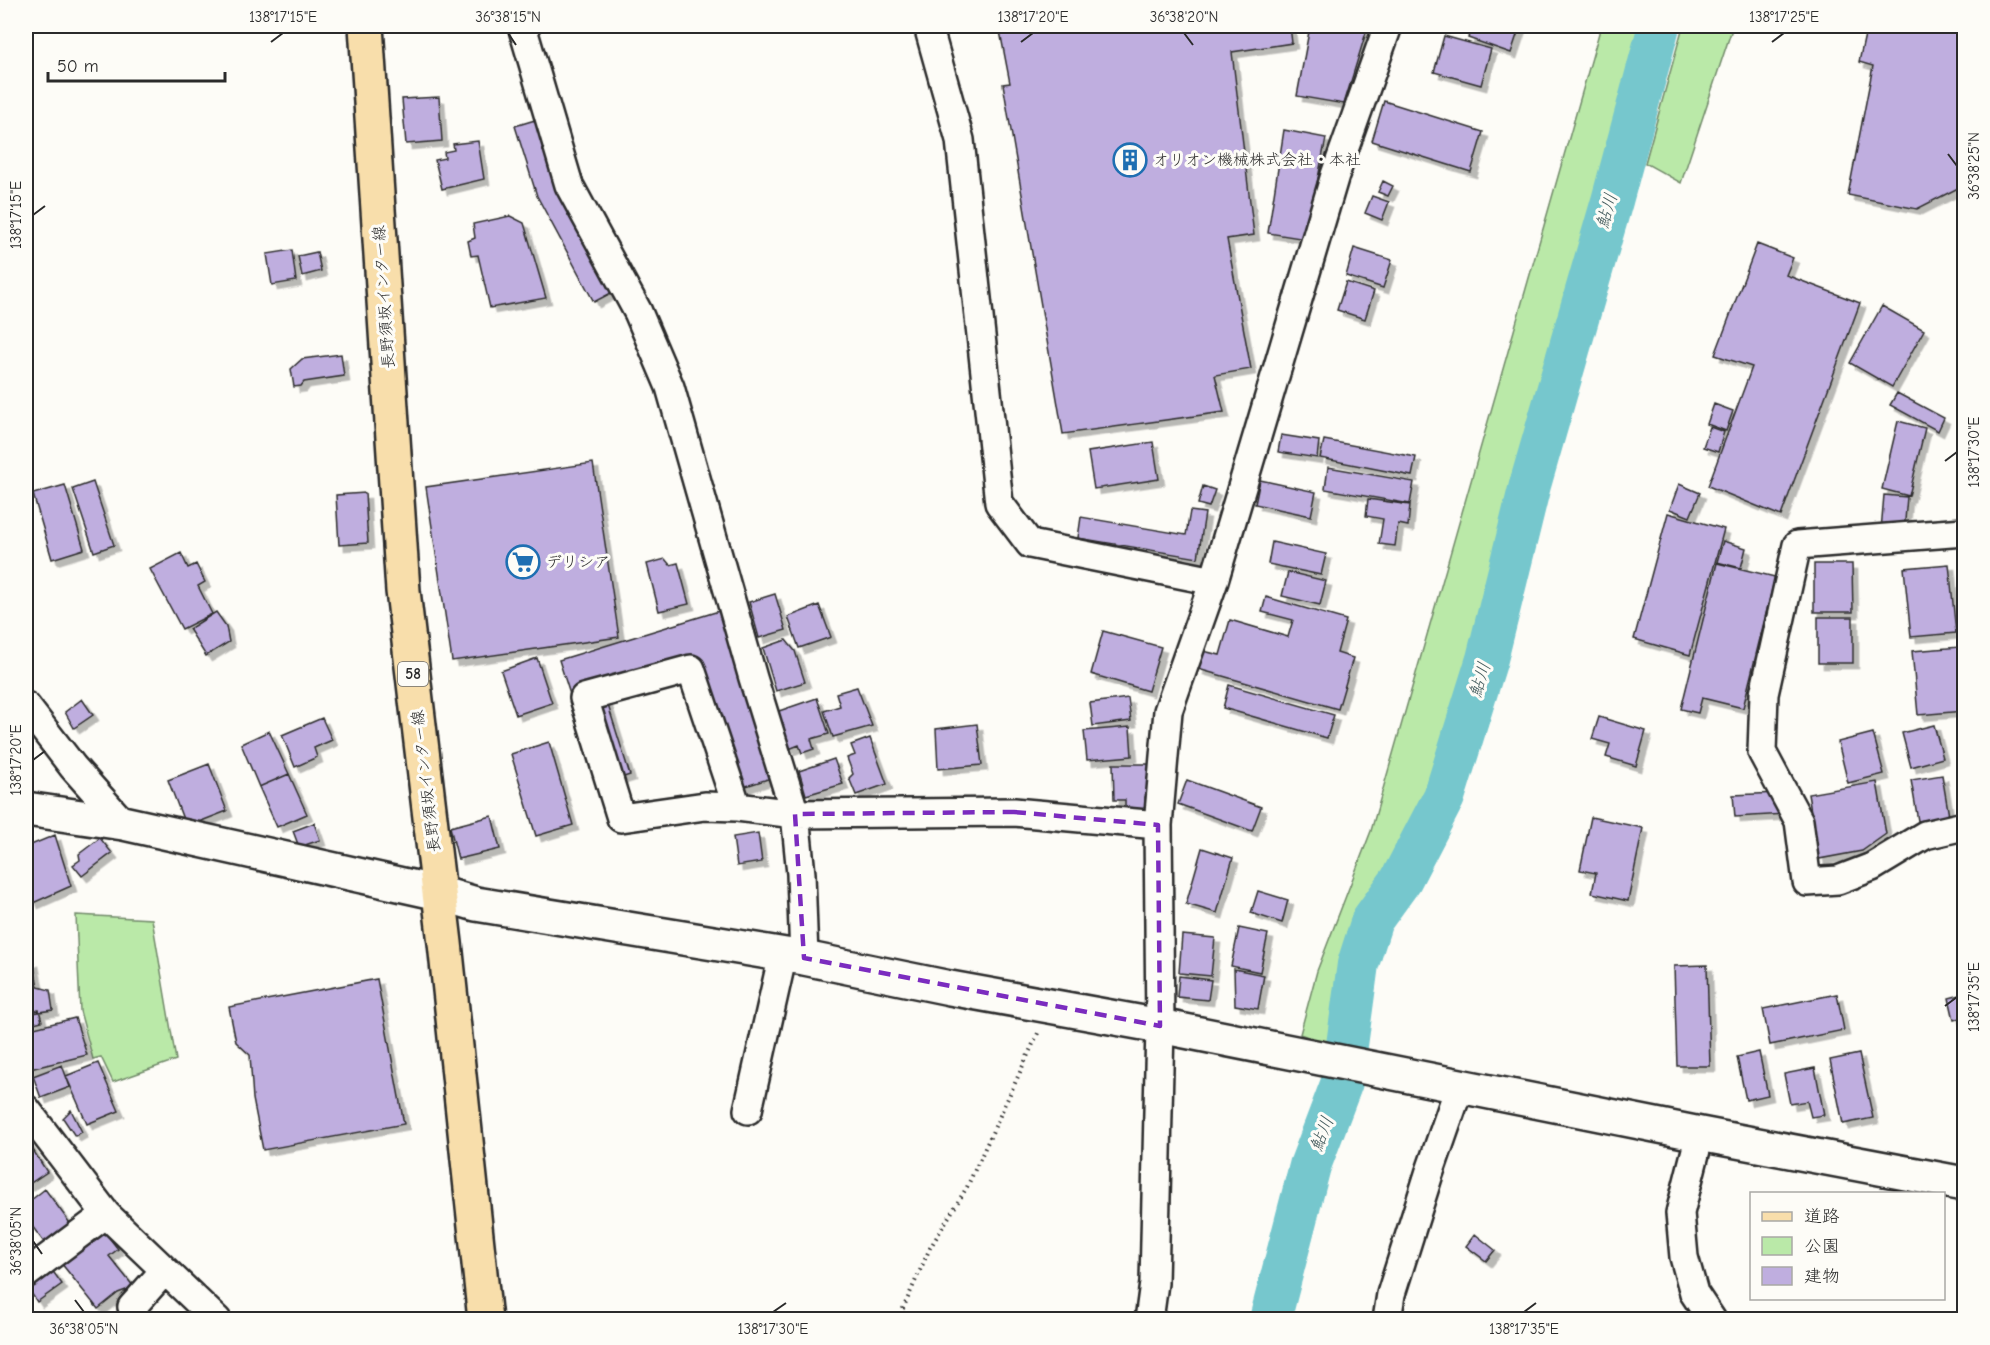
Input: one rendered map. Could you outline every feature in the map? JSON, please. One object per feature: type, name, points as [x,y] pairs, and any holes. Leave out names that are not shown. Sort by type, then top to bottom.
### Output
[{"type":"main road","name":"長野須坂インター線","points":[[366,26],[403,591],[439,893],[485,1320]]},
{"type":"street","points":[[522,26],[569,185],[638,312],[670,387],[753,678],[795,814],[801,874],[793,956],[748,1110]]},
{"type":"street","points":[[928,26],[960,140],[999,502],[1030,544],[1214,581]]},
{"type":"street","points":[[1149,1320],[1154,1283],[1160,1026],[1158,825],[1168,711],[1214,581],[1335,175],[1388,26]]},
{"type":"street","points":[[1965,532],[1797,545],[1764,694],[1762,752],[1798,820],[1807,882],[1838,880],[1872,867],[1925,834],[1965,826]]},
{"type":"street","points":[[737,807],[691,669],[584,698],[621,818],[705,806],[737,807],[795,814],[1014,812],[1158,825]]},
{"type":"street","points":[[26,706],[73,767],[123,824]]},
{"type":"street","points":[[26,809],[123,824],[439,893],[476,904],[793,956],[1965,1184]]},
{"type":"street","points":[[1387,1320],[1391,1294],[1429,1174],[1452,1084]]},
{"type":"street","points":[[26,1109],[106,1214],[217,1320]]},
{"type":"street","points":[[1700,1134],[1680,1213],[1684,1257],[1694,1293],[1712,1320]]},
{"type":"street","points":[[26,1274],[106,1214]]},
{"type":"street","points":[[137,1320],[132,1307],[164,1271]]},
{"type":"path","points":[[898,1320],[930,1248],[967,1187],[1051,1006]]},
{"type":"highlighted area","points":[[1014,812],[1158,825],[1160,1026],[804,958],[795,814]]},
{"type":"green space","points":[[1601,26],[1650,26],[1593,210],[1431,801],[1384,892],[1353,929],[1337,1048],[1300,1034],[1317,971],[1371,831]]},
{"type":"green space","points":[[1683,26],[1733,26],[1681,183],[1645,163]]},
{"type":"green space","points":[[76,915],[152,919],[176,1060],[113,1082],[101,1057],[93,1059],[80,1011]]},
{"type":"building","name":"オリオン機械株式会社・本社","points":[[999,26],[1290,26],[1292,43],[1232,52],[1254,235],[1227,239],[1251,369],[1215,375],[1224,412],[1063,434],[1003,84],[1010,83]]},
{"type":"building","points":[[1310,26],[1368,26],[1344,104],[1297,96]]},
{"type":"building","points":[[1472,26],[1520,26],[1511,53],[1468,38]]},
{"type":"building","points":[[1871,26],[1964,26],[1964,185],[1917,209],[1848,195],[1873,66],[1859,62],[1866,30]]},
{"type":"building","points":[[1444,36],[1491,49],[1481,85],[1434,72]]},
{"type":"building","points":[[439,97],[442,141],[406,144],[402,99]]},
{"type":"building","points":[[1384,101],[1483,132],[1471,172],[1372,141]]},
{"type":"building","points":[[535,120],[556,181],[613,292],[594,302],[537,196],[515,126]]},
{"type":"building","points":[[1284,130],[1326,138],[1306,239],[1268,233]]},
{"type":"building","points":[[478,141],[484,179],[442,189],[435,160],[445,158],[444,152],[454,150],[453,144]]},
{"type":"building","points":[[1383,181],[1393,186],[1388,196],[1378,192]]},
{"type":"building","points":[[1372,196],[1389,202],[1382,220],[1365,213]]},
{"type":"building","points":[[510,216],[524,223],[546,298],[490,308],[478,255],[471,256],[468,241],[475,238],[473,224]]},
{"type":"building","points":[[1757,244],[1793,258],[1786,275],[1860,303],[1781,516],[1708,486],[1752,367],[1715,355]]},
{"type":"building","points":[[1354,248],[1392,260],[1383,288],[1346,276]]},
{"type":"building","points":[[292,250],[296,281],[272,285],[267,254]]},
{"type":"building","points":[[317,252],[321,271],[302,276],[298,256]]},
{"type":"building","points":[[1346,282],[1374,291],[1365,319],[1337,310]]},
{"type":"building","points":[[1882,306],[1924,330],[1892,387],[1850,363]]},
{"type":"building","points":[[341,354],[344,376],[304,382],[301,386],[294,387],[291,369],[302,359]]},
{"type":"building","points":[[1897,393],[1944,418],[1938,431],[1890,405]]},
{"type":"building","points":[[1714,404],[1733,411],[1726,431],[1707,424]]},
{"type":"building","points":[[1898,421],[1925,428],[1909,496],[1882,489]]},
{"type":"building","points":[[1710,427],[1724,432],[1718,452],[1703,447]]},
{"type":"building","points":[[1281,435],[1319,441],[1317,458],[1278,452]]},
{"type":"building","points":[[1324,440],[1416,457],[1412,476],[1320,458]]},
{"type":"building","points":[[1153,442],[1159,479],[1094,489],[1088,452]]},
{"type":"building","name":"デリシア","points":[[593,463],[619,637],[452,661],[426,487]]},
{"type":"building","points":[[1328,467],[1414,482],[1410,504],[1325,489]]},
{"type":"building","points":[[1964,479],[1964,518],[1961,518],[1958,480]]},
{"type":"building","points":[[1260,480],[1316,492],[1311,516],[1255,504]]},
{"type":"building","points":[[93,482],[114,545],[94,552],[73,489]]},
{"type":"building","points":[[1679,484],[1700,493],[1690,517],[1670,509]]},
{"type":"building","points":[[65,485],[84,549],[52,559],[33,494]]},
{"type":"building","points":[[1203,486],[1215,490],[1209,507],[1198,504]]},
{"type":"building","points":[[365,493],[368,543],[339,545],[336,495]]},
{"type":"building","points":[[1884,495],[1907,497],[1904,532],[1881,530]]},
{"type":"building","points":[[1368,499],[1410,505],[1408,526],[1398,524],[1395,546],[1379,544],[1383,519],[1366,516]]},
{"type":"building","points":[[1190,511],[1205,513],[1198,558],[1078,538],[1081,517],[1186,535]]},
{"type":"building","points":[[1668,513],[1724,529],[1690,655],[1634,639]]},
{"type":"building","points":[[1723,541],[1746,548],[1741,568],[1717,562]]},
{"type":"building","points":[[1272,542],[1326,554],[1321,575],[1268,564]]},
{"type":"building","points":[[181,553],[188,568],[196,564],[205,582],[198,586],[212,614],[182,629],[150,569]]},
{"type":"building","points":[[665,559],[670,565],[678,563],[689,604],[659,611],[647,564]]},
{"type":"building","points":[[1717,563],[1775,577],[1743,708],[1702,698],[1698,713],[1681,709]]},
{"type":"building","points":[[1814,564],[1852,564],[1853,612],[1814,612]]},
{"type":"building","points":[[1949,564],[1956,633],[1911,637],[1904,568]]},
{"type":"building","points":[[1288,572],[1326,581],[1320,605],[1282,596]]},
{"type":"building","points":[[775,594],[786,630],[759,638],[749,602]]},
{"type":"building","points":[[1266,597],[1346,620],[1337,653],[1353,658],[1338,709],[1198,669],[1203,651],[1220,655],[1230,620],[1288,637],[1293,620],[1262,612]]},
{"type":"building","points":[[819,605],[831,637],[799,648],[788,617]]},
{"type":"building","points":[[719,611],[771,778],[734,790],[693,658],[602,686],[630,775],[599,785],[559,660]]},
{"type":"building","points":[[216,612],[226,626],[229,642],[206,656],[189,629]]},
{"type":"building","points":[[1818,617],[1853,617],[1853,663],[1818,663]]},
{"type":"building","points":[[1103,631],[1161,647],[1148,691],[1091,674]]},
{"type":"building","points":[[786,640],[795,651],[805,682],[776,691],[763,648]]},
{"type":"building","points":[[1960,647],[1964,711],[1918,715],[1912,651]]},
{"type":"building","points":[[537,658],[552,703],[516,715],[501,671]]},
{"type":"building","points":[[1229,685],[1334,715],[1327,738],[1223,708]]},
{"type":"building","points":[[857,687],[872,726],[833,737],[824,711],[840,706],[836,693]]},
{"type":"building","points":[[817,698],[829,734],[811,739],[814,749],[802,753],[799,745],[789,749],[776,712]]},
{"type":"building","points":[[1128,698],[1131,721],[1093,726],[1090,703]]},
{"type":"building","points":[[82,699],[93,715],[74,728],[65,712]]},
{"type":"building","points":[[1599,717],[1646,731],[1636,766],[1606,757],[1610,744],[1592,739]]},
{"type":"building","points":[[322,718],[332,740],[314,748],[317,757],[295,767],[282,735]]},
{"type":"building","points":[[977,724],[982,765],[938,769],[936,729]]},
{"type":"building","points":[[1934,725],[1943,758],[1911,767],[1902,733]]},
{"type":"building","points":[[1130,727],[1132,756],[1087,760],[1084,731]]},
{"type":"building","points":[[269,731],[289,774],[259,787],[241,744]]},
{"type":"building","points":[[1873,733],[1884,774],[1848,783],[1838,742]]},
{"type":"building","points":[[870,738],[887,784],[856,795],[849,778],[853,774],[847,758],[855,755],[851,745]]},
{"type":"building","points":[[549,742],[573,825],[536,836],[511,754]]},
{"type":"building","points":[[834,759],[843,784],[806,795],[799,771]]},
{"type":"building","points":[[209,764],[227,811],[186,827],[168,780]]},
{"type":"building","points":[[1113,764],[1152,764],[1153,797],[1145,797],[1145,814],[1125,814],[1125,800],[1114,800]]},
{"type":"building","points":[[289,774],[307,814],[277,827],[259,787]]},
{"type":"building","points":[[1942,775],[1949,816],[1918,821],[1911,780]]},
{"type":"building","points":[[1187,780],[1261,807],[1252,831],[1178,804]]},
{"type":"building","points":[[1877,782],[1886,834],[1862,851],[1819,859],[1808,794]]},
{"type":"building","points":[[1778,793],[1789,814],[1735,817],[1733,795]]},
{"type":"building","points":[[492,816],[500,849],[458,859],[450,827]]},
{"type":"building","points":[[1591,817],[1643,828],[1628,901],[1592,893],[1596,873],[1580,870]]},
{"type":"building","points":[[314,823],[320,840],[299,847],[293,831]]},
{"type":"building","points":[[758,833],[762,862],[737,866],[733,837]]},
{"type":"building","points":[[55,835],[71,886],[33,903],[26,887],[26,847]]},
{"type":"building","points":[[100,838],[112,853],[82,876],[73,865],[80,860],[79,854]]},
{"type":"building","points":[[1202,848],[1233,858],[1217,913],[1186,904]]},
{"type":"building","points":[[1258,891],[1288,900],[1282,923],[1251,913]]},
{"type":"building","points":[[1239,928],[1268,934],[1260,972],[1231,966]]},
{"type":"building","points":[[1182,935],[1215,938],[1211,976],[1179,973]]},
{"type":"building","points":[[33,961],[38,987],[50,990],[53,1010],[26,1014],[26,963]]},
{"type":"building","points":[[1707,965],[1710,1066],[1677,1066],[1674,966]]},
{"type":"building","points":[[1234,969],[1264,975],[1258,1009],[1235,1005]]},
{"type":"building","points":[[1179,976],[1211,980],[1208,1000],[1177,997]]},
{"type":"building","points":[[377,979],[404,1124],[263,1150],[253,1099],[250,1055],[236,1042],[229,1007]]},
{"type":"building","points":[[1837,994],[1844,1030],[1770,1045],[1763,1009]]},
{"type":"building","points":[[1964,994],[1964,1017],[1954,1020],[1949,998]]},
{"type":"building","points":[[39,1010],[42,1021],[26,1025],[26,1013]]},
{"type":"building","points":[[75,1018],[87,1055],[26,1070],[26,1030]]},
{"type":"building","points":[[1759,1052],[1768,1095],[1746,1100],[1737,1057]]},
{"type":"building","points":[[1859,1054],[1873,1118],[1843,1124],[1830,1060]]},
{"type":"building","points":[[98,1063],[119,1111],[87,1124],[66,1076]]},
{"type":"building","points":[[62,1065],[70,1087],[41,1098],[33,1076]]},
{"type":"building","points":[[1815,1068],[1824,1115],[1811,1117],[1807,1101],[1790,1104],[1784,1074]]},
{"type":"building","points":[[71,1110],[82,1132],[75,1136],[63,1118]]},
{"type":"building","points":[[26,1139],[47,1172],[26,1186]]},
{"type":"building","points":[[45,1189],[75,1230],[49,1249],[26,1218],[26,1204]]},
{"type":"building","points":[[103,1230],[118,1249],[109,1256],[134,1287],[118,1293],[98,1309],[61,1263]]},
{"type":"building","points":[[1475,1234],[1495,1250],[1486,1261],[1466,1246]]},
{"type":"building","points":[[52,1270],[62,1284],[37,1302],[27,1287]]},
{"type":"waterway","name":"鮎川","points":[[1270,1320],[1310,1166],[1342,1082],[1358,964],[1372,920],[1401,880],[1444,797],[1487,659],[1530,485],[1612,201],[1659,26]]},
{"type":"place","name":"オリオン機械株式会社・本社","points":[[1130,160]]},
{"type":"place","name":"デリシア","points":[[523,562]]}]
